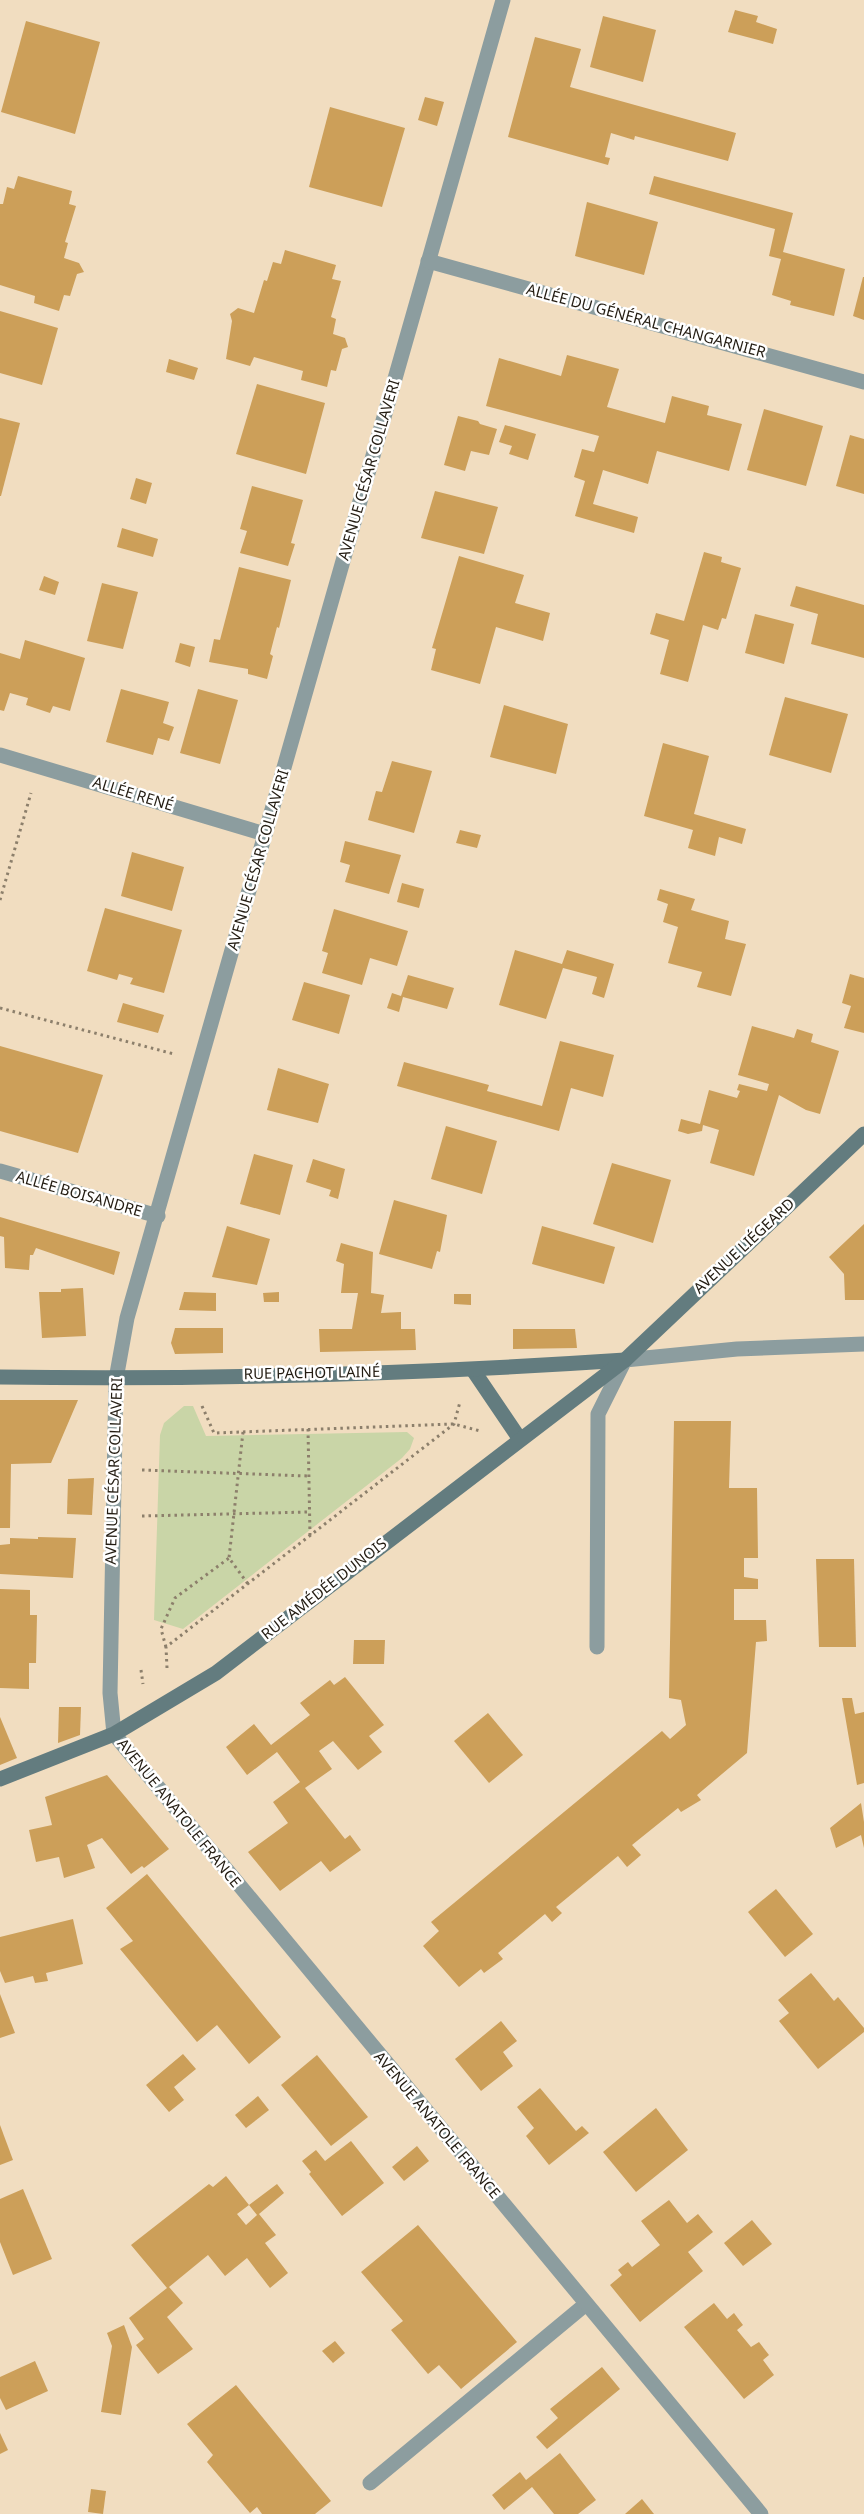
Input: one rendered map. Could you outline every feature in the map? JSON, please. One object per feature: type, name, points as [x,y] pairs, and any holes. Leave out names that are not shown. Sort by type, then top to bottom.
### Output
[{"type":"street","name":"AVENUE CÉSAR COLLAVERI","points":[[114,1734],[110,1694],[116,1378],[138,1274],[158,1216],[503,0]]},
{"type":"street","name":"ALLÉE DU GÉNÉRAL CHANGARNIER","points":[[428,261],[864,382]]},
{"type":"street","name":"ALLÉE RENÉ","points":[[0,756],[265,834]]},
{"type":"street","name":"AVENUE LIÉGEARD","points":[[624,1360],[864,1134]]},
{"type":"street","name":"ALLÉE BOISANDRE","points":[[0,1171],[158,1216]]},
{"type":"street","points":[[597,1647],[598,1414],[624,1360],[737,1348],[864,1344]]},
{"type":"street","name":"RUE PACHOT LAINÉ","points":[[0,1377],[116,1378],[467,1370],[624,1360]]},
{"type":"street","name":"RUE AMÉDÉE DUNOIS","points":[[0,1779],[114,1734],[216,1673],[518,1439],[624,1360]]},
{"type":"street","points":[[467,1370],[518,1439]]},
{"type":"street","name":"AVENUE ANATOLE FRANCE","points":[[114,1734],[762,2514]]},
{"type":"street","points":[[370,2483],[586,2304]]},
{"type":"path","points":[[0,900],[39,766]]},
{"type":"path","points":[[0,1008],[201,1061]]},
{"type":"path","points":[[166,1647],[454,1424],[467,1370]]},
{"type":"path","points":[[190,1376],[214,1433],[454,1424],[518,1439]]},
{"type":"path","points":[[308,1429],[310,1536]]},
{"type":"path","points":[[243,1432],[229,1558],[248,1584]]},
{"type":"path","points":[[136,1470],[308,1476]]},
{"type":"path","points":[[135,1516],[309,1512]]},
{"type":"path","points":[[169,1701],[166,1647],[161,1629],[175,1598],[229,1558]]},
{"type":"green space","points":[[184,1406],[193,1406],[206,1436],[407,1432],[414,1438],[410,1449],[402,1458],[183,1629],[154,1620],[160,1435],[164,1423]]},
{"type":"building","points":[[735,10],[758,16],[756,22],[777,29],[773,44],[728,32]]},
{"type":"building","points":[[603,16],[656,30],[643,82],[590,67]]},
{"type":"building","points":[[26,21],[100,42],[75,134],[1,112]]},
{"type":"building","points":[[535,37],[581,49],[570,87],[736,133],[728,161],[635,136],[634,140],[611,133],[605,157],[610,158],[608,165],[508,137]]},
{"type":"building","points":[[425,97],[444,102],[437,126],[418,120]]},
{"type":"building","points":[[330,107],[405,128],[382,207],[309,187]]},
{"type":"building","points":[[18,176],[72,191],[69,204],[76,206],[65,242],[68,243],[64,258],[79,263],[84,272],[77,274],[70,296],[64,295],[59,311],[34,303],[35,296],[0,285],[0,204],[3,204],[7,187],[14,189]]},
{"type":"building","points":[[654,176],[793,213],[783,252],[845,269],[834,316],[790,305],[791,301],[772,295],[781,259],[769,256],[775,229],[649,194]]},
{"type":"building","points":[[587,202],[658,222],[644,275],[575,256]]},
{"type":"building","points":[[285,250],[336,265],[332,279],[341,281],[331,317],[336,319],[333,334],[345,338],[348,347],[342,349],[336,371],[331,370],[327,387],[301,380],[303,371],[254,357],[250,366],[226,359],[232,321],[230,314],[238,308],[254,313],[264,280],[267,281],[273,262],[281,264]]},
{"type":"building","points":[[864,277],[864,320],[853,316]]},
{"type":"building","points":[[0,311],[58,328],[42,385],[0,373]]},
{"type":"building","points":[[567,355],[619,369],[607,407],[665,423],[672,396],[709,406],[707,415],[742,424],[729,471],[657,451],[648,484],[603,470],[593,504],[638,517],[634,533],[575,516],[585,481],[574,477],[582,449],[594,452],[599,436],[486,406],[499,358],[561,376]]},
{"type":"building","points":[[169,359],[198,368],[194,380],[166,372]]},
{"type":"building","points":[[257,384],[325,403],[306,474],[236,454]]},
{"type":"building","points":[[764,409],[823,426],[806,486],[747,470]]},
{"type":"building","points":[[458,416],[478,421],[480,424],[497,429],[489,455],[471,451],[465,471],[444,465]]},
{"type":"building","points":[[0,418],[20,423],[1,496],[0,496]]},
{"type":"building","points":[[505,425],[536,434],[528,460],[509,454],[512,446],[499,442]]},
{"type":"building","points":[[850,435],[864,439],[864,494],[836,486]]},
{"type":"building","points":[[136,478],[152,483],[146,504],[130,499]]},
{"type":"building","points":[[252,486],[303,500],[291,543],[295,544],[288,566],[240,553],[247,531],[240,529]]},
{"type":"building","points":[[435,491],[498,507],[484,554],[421,538]]},
{"type":"building","points":[[122,528],[158,539],[153,557],[117,547]]},
{"type":"building","points":[[704,552],[722,557],[721,562],[741,568],[726,619],[722,618],[718,630],[703,625],[688,682],[660,674],[669,640],[650,634],[656,613],[684,621]]},
{"type":"building","points":[[459,556],[524,575],[515,603],[550,613],[543,641],[496,627],[480,684],[431,670],[436,649],[432,648]]},
{"type":"building","points":[[239,567],[291,580],[279,628],[277,627],[270,654],[273,656],[267,679],[248,674],[248,669],[209,662],[214,639],[220,640]]},
{"type":"building","points":[[44,576],[59,582],[55,595],[39,590]]},
{"type":"building","points":[[102,583],[138,592],[123,649],[87,641]]},
{"type":"building","points":[[796,586],[864,605],[864,658],[811,644],[818,614],[790,606]]},
{"type":"building","points":[[755,614],[794,624],[784,664],[745,653]]},
{"type":"building","points":[[25,640],[85,658],[70,711],[53,706],[50,713],[26,705],[28,698],[10,693],[4,711],[0,710],[0,653],[20,659]]},
{"type":"building","points":[[180,643],[195,647],[190,667],[175,662]]},
{"type":"building","points":[[121,689],[169,702],[163,723],[174,727],[169,741],[158,738],[153,755],[106,742]]},
{"type":"building","points":[[198,689],[238,700],[220,764],[180,753]]},
{"type":"building","points":[[785,697],[848,714],[831,773],[769,755]]},
{"type":"building","points":[[504,705],[568,724],[556,774],[490,757]]},
{"type":"building","points":[[663,743],[709,756],[694,814],[746,829],[742,844],[719,837],[715,856],[688,848],[693,830],[644,816]]},
{"type":"building","points":[[392,761],[432,771],[414,833],[368,820],[376,791],[382,792]]},
{"type":"building","points":[[460,830],[481,835],[477,848],[456,843]]},
{"type":"building","points":[[345,841],[401,855],[389,894],[345,882],[350,865],[340,862]]},
{"type":"building","points":[[132,852],[184,867],[172,911],[121,896]]},
{"type":"building","points":[[402,883],[424,889],[419,908],[397,902]]},
{"type":"building","points":[[660,889],[695,899],[691,910],[729,921],[725,939],[746,944],[731,996],[697,987],[702,972],[668,963],[678,927],[663,922],[668,904],[657,900]]},
{"type":"building","points":[[105,908],[182,930],[164,993],[130,984],[133,978],[119,974],[117,980],[87,971]]},
{"type":"building","points":[[334,909],[408,931],[397,966],[370,958],[362,985],[322,973],[328,953],[322,951]]},
{"type":"building","points":[[515,950],[562,964],[567,950],[614,964],[604,998],[592,994],[597,977],[563,968],[546,1019],[499,1005]]},
{"type":"building","points":[[850,974],[864,978],[864,1033],[844,1028],[851,1006],[842,1003]]},
{"type":"building","points":[[408,975],[454,988],[447,1009],[403,997],[399,1012],[387,1008],[392,993],[401,996]]},
{"type":"building","points":[[304,982],[350,995],[339,1034],[292,1020]]},
{"type":"building","points":[[123,1003],[164,1015],[158,1033],[117,1022]]},
{"type":"building","points":[[752,1026],[794,1038],[797,1029],[813,1034],[811,1042],[839,1051],[820,1114],[806,1110],[779,1095],[754,1176],[710,1163],[719,1130],[703,1125],[702,1131],[688,1134],[678,1131],[681,1119],[700,1124],[709,1090],[737,1098],[740,1091],[737,1090],[739,1084],[767,1091],[769,1084],[738,1075]]},
{"type":"building","points":[[560,1041],[614,1055],[603,1097],[571,1088],[559,1131],[397,1086],[404,1062],[489,1085],[487,1091],[542,1106]]},
{"type":"building","points":[[0,1046],[103,1075],[78,1153],[0,1131]]},
{"type":"building","points":[[278,1068],[329,1084],[318,1123],[267,1110]]},
{"type":"building","points":[[446,1126],[497,1141],[482,1194],[431,1179]]},
{"type":"building","points":[[254,1154],[293,1165],[280,1215],[240,1204]]},
{"type":"building","points":[[313,1159],[345,1169],[338,1199],[329,1196],[331,1190],[306,1182]]},
{"type":"building","points":[[612,1163],[671,1180],[653,1243],[593,1224]]},
{"type":"building","points":[[394,1200],[447,1215],[440,1252],[437,1251],[432,1269],[379,1254]]},
{"type":"building","points":[[0,1217],[120,1252],[114,1275],[36,1248],[33,1255],[30,1255],[29,1270],[5,1268],[4,1237],[0,1236]]},
{"type":"building","points":[[864,1224],[864,1300],[845,1300],[844,1274],[829,1257]]},
{"type":"building","points":[[227,1226],[270,1239],[257,1285],[212,1277]]},
{"type":"building","points":[[542,1226],[615,1247],[604,1284],[532,1264]]},
{"type":"building","points":[[341,1243],[373,1252],[371,1293],[384,1295],[381,1313],[401,1312],[401,1329],[415,1329],[416,1350],[320,1352],[319,1329],[352,1329],[358,1293],[341,1293],[344,1264],[336,1261]]},
{"type":"building","points":[[83,1288],[86,1336],[42,1338],[39,1292],[61,1292],[61,1289]]},
{"type":"building","points":[[184,1292],[216,1293],[216,1311],[179,1310]]},
{"type":"building","points":[[279,1292],[279,1302],[264,1302],[263,1293]]},
{"type":"building","points":[[454,1294],[471,1294],[471,1305],[454,1304]]},
{"type":"building","points":[[175,1328],[223,1328],[223,1353],[175,1354],[171,1343]]},
{"type":"building","points":[[513,1329],[575,1329],[577,1348],[513,1349]]},
{"type":"building","points":[[0,1400],[78,1400],[51,1463],[11,1464],[10,1528],[0,1528]]},
{"type":"building","points":[[674,1421],[731,1421],[729,1488],[757,1488],[758,1558],[744,1558],[744,1577],[758,1579],[758,1589],[734,1589],[734,1620],[766,1620],[767,1641],[756,1642],[747,1753],[697,1795],[701,1800],[681,1812],[678,1808],[632,1845],[641,1855],[627,1867],[618,1856],[556,1907],[562,1913],[552,1922],[545,1914],[498,1953],[503,1959],[484,1973],[481,1969],[459,1987],[423,1946],[439,1931],[431,1922],[662,1731],[670,1739],[686,1725],[681,1700],[669,1698]]},
{"type":"building","points":[[94,1478],[92,1515],[67,1514],[68,1479]]},
{"type":"building","points":[[38,1537],[76,1538],[73,1578],[0,1574],[0,1545],[10,1544],[10,1538],[38,1539]]},
{"type":"building","points":[[816,1559],[854,1559],[856,1647],[819,1647]]},
{"type":"building","points":[[0,1589],[30,1590],[30,1615],[37,1615],[36,1663],[29,1663],[29,1689],[0,1688]]},
{"type":"building","points":[[354,1640],[385,1640],[384,1664],[353,1664]]},
{"type":"building","points":[[345,1677],[384,1725],[369,1736],[382,1752],[358,1770],[333,1741],[319,1751],[332,1769],[305,1788],[345,1839],[350,1835],[361,1850],[330,1872],[321,1861],[280,1891],[248,1852],[288,1823],[273,1802],[300,1782],[277,1752],[247,1775],[226,1747],[254,1724],[271,1745],[310,1715],[300,1703],[330,1680],[334,1685]]},
{"type":"building","points":[[842,1698],[852,1698],[855,1714],[864,1712],[864,1783],[857,1785]]},
{"type":"building","points":[[59,1707],[81,1707],[80,1735],[58,1743]]},
{"type":"building","points":[[488,1713],[523,1755],[489,1783],[454,1741]]},
{"type":"building","points":[[0,1717],[17,1758],[0,1765]]},
{"type":"building","points":[[107,1775],[169,1849],[144,1868],[142,1866],[131,1874],[102,1838],[87,1845],[95,1868],[64,1878],[59,1857],[36,1862],[29,1830],[52,1825],[45,1797]]},
{"type":"building","points":[[861,1803],[864,1822],[864,1848],[861,1835],[836,1848],[830,1828]]},
{"type":"building","points":[[147,1874],[281,2037],[249,2064],[217,2025],[197,2042],[120,1949],[133,1941],[106,1908]]},
{"type":"building","points":[[776,1889],[813,1934],[785,1957],[748,1912]]},
{"type":"building","points":[[73,1919],[83,1964],[46,1973],[48,1981],[35,1983],[33,1976],[5,1983],[0,1971],[0,1937]]},
{"type":"building","points":[[811,1973],[834,2001],[838,1997],[864,2028],[864,2032],[818,2069],[779,2021],[789,2013],[778,2000]]},
{"type":"building","points":[[0,1994],[15,2033],[0,2038]]},
{"type":"building","points":[[501,2021],[517,2041],[503,2052],[513,2066],[481,2091],[455,2059]]},
{"type":"building","points":[[183,2054],[196,2069],[174,2087],[184,2100],[169,2112],[146,2085]]},
{"type":"building","points":[[317,2055],[368,2117],[331,2146],[281,2085]]},
{"type":"building","points":[[540,2088],[576,2131],[582,2126],[589,2133],[549,2165],[526,2136],[534,2128],[517,2107]]},
{"type":"building","points":[[258,2096],[269,2110],[246,2128],[235,2115]]},
{"type":"building","points":[[656,2108],[688,2150],[636,2192],[603,2152]]},
{"type":"building","points":[[0,2125],[13,2160],[0,2165]]},
{"type":"building","points":[[351,2141],[384,2183],[342,2216],[309,2174],[311,2172],[302,2161],[316,2150],[325,2161]]},
{"type":"building","points":[[417,2146],[429,2161],[404,2181],[392,2167]]},
{"type":"building","points":[[226,2176],[249,2205],[277,2184],[284,2193],[259,2214],[276,2235],[265,2243],[288,2273],[270,2288],[247,2258],[225,2276],[208,2255],[169,2287],[183,2303],[167,2317],[193,2349],[158,2374],[136,2345],[144,2339],[129,2318],[167,2288],[131,2245],[209,2184],[213,2187]],"holes":[[[249,2205],[257,2215],[246,2225],[237,2214]]]},
{"type":"building","points":[[23,2189],[52,2259],[13,2275],[0,2242],[0,2199]]},
{"type":"building","points":[[669,2200],[687,2223],[698,2214],[713,2232],[688,2252],[703,2271],[640,2322],[610,2285],[622,2275],[618,2270],[628,2262],[632,2267],[660,2245],[641,2221]]},
{"type":"building","points":[[752,2220],[772,2244],[743,2266],[724,2243]]},
{"type":"building","points":[[418,2225],[517,2342],[461,2389],[439,2365],[428,2374],[391,2330],[403,2321],[361,2272]]},
{"type":"building","points":[[714,2303],[727,2319],[734,2313],[743,2325],[737,2330],[751,2347],[759,2342],[769,2355],[763,2360],[774,2375],[744,2399],[684,2327]]},
{"type":"building","points":[[124,2325],[132,2347],[121,2415],[101,2412],[112,2346],[107,2333]]},
{"type":"building","points":[[335,2341],[345,2353],[333,2363],[322,2351]]},
{"type":"building","points":[[35,2361],[48,2391],[6,2410],[0,2398],[0,2377]]},
{"type":"building","points":[[602,2367],[620,2389],[547,2449],[536,2437],[558,2418],[550,2409]]},
{"type":"building","points":[[236,2385],[331,2501],[315,2514],[262,2514],[257,2507],[250,2513],[207,2462],[213,2455],[187,2424]]},
{"type":"building","points":[[0,2433],[8,2450],[0,2454]]},
{"type":"building","points":[[560,2453],[596,2500],[578,2514],[554,2514],[532,2487],[504,2510],[492,2495],[520,2472],[526,2480]]},
{"type":"building","points":[[91,2489],[106,2491],[103,2514],[88,2512]]},
{"type":"building","points":[[642,2499],[654,2514],[625,2514]]}]
